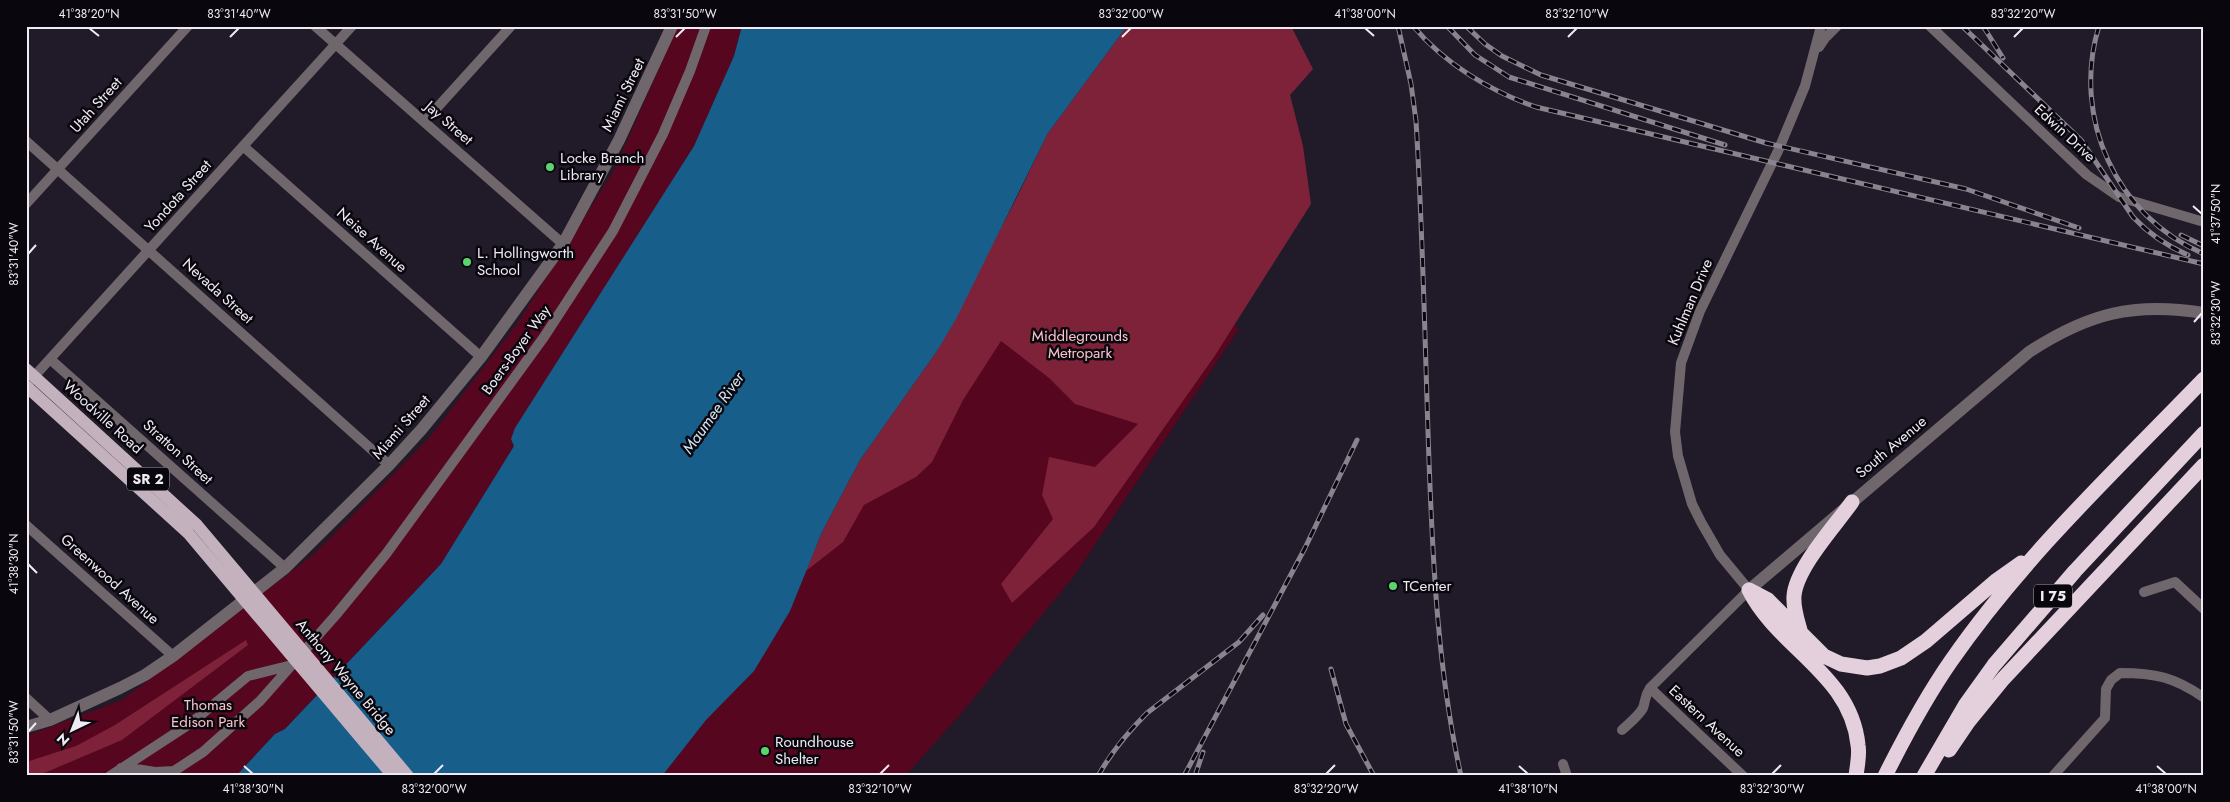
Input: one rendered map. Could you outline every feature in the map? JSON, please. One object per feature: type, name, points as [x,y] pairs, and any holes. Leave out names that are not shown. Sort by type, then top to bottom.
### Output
[{"type":"highway","name":"I 75","points":[[1885,776],[1907,733],[1950,662],[1983,618],[2039,550],[2204,379]]},
{"type":"highway","name":"I 75","points":[[1924,776],[1966,704],[1994,665],[2075,571],[2204,433]]},
{"type":"highway","points":[[1932,776],[1968,722],[2003,679],[2204,465]]},
{"type":"highway","points":[[1801,634],[1795,613],[1794,596],[1799,576],[1852,502]]},
{"type":"highway","points":[[1749,590],[1768,600],[1824,656],[1855,668],[1880,666],[1901,658],[1926,641],[1997,580],[2039,550]]},
{"type":"highway","points":[[1749,590],[1758,609],[1833,684],[1850,710],[1859,746],[1856,776]]},
{"type":"main road","name":"Woodville Road","points":[[26,369],[185,513],[255,603]]},
{"type":"main road","name":"Woodville Road","points":[[26,386],[176,521],[255,603]]},
{"type":"main road","name":"Anthony Wayne Bridge","points":[[255,603],[393,776]]},
{"type":"main road","name":"Anthony Wayne Bridge","points":[[255,603],[408,776]]},
{"type":"street","name":"Utah Street","points":[[26,204],[188,26]]},
{"type":"street","name":"Jay Street","points":[[315,26],[563,244]]},
{"type":"street","name":"Yondota Street","points":[[26,386],[352,26]]},
{"type":"street","points":[[425,121],[511,26]]},
{"type":"street","name":"Miami Street","points":[[26,727],[50,720],[145,675],[174,656],[285,568],[389,465],[421,430],[480,357],[563,244],[619,140],[672,26]]},
{"type":"street","name":"Boers-Boyer Way","points":[[121,768],[164,773],[174,771],[184,766],[220,737],[260,702],[391,548],[574,294],[625,210],[663,134],[690,71],[706,26]]},
{"type":"street","name":"Kuhlman Drive","points":[[1749,590],[1720,555],[1692,504],[1678,456],[1674,432],[1681,363],[1688,338],[1798,103],[1815,55],[1821,26]]},
{"type":"street","points":[[1815,55],[1825,38],[1837,26]]},
{"type":"street","name":"Edwin Drive","points":[[1930,26],[2087,175],[2106,189],[2119,197],[2204,222]]},
{"type":"street","name":"Nevada Street","points":[[26,141],[150,249],[389,465]]},
{"type":"street","name":"Neise Avenue","points":[[243,146],[480,357]]},
{"type":"street","name":"South Avenue","points":[[1622,730],[1636,717],[1643,707],[1644,697],[1650,688],[1749,590],[2029,352],[2074,326],[2129,310],[2171,308],[2204,313]]},
{"type":"street","name":"Stratton Street","points":[[50,359],[285,568]]},
{"type":"street","name":"Greenwood Avenue","points":[[26,524],[174,656]]},
{"type":"street","points":[[2144,592],[2175,582],[2204,609]]},
{"type":"street","name":"Boers-Boyer Way","points":[[110,776],[191,723],[248,676],[291,666],[298,659]]},
{"type":"street","points":[[2053,776],[2105,718],[2106,689],[2111,680],[2120,673],[2159,675],[2186,685],[2203,697]]},
{"type":"street","name":"Eastern Avenue","points":[[1650,688],[1744,776]]},
{"type":"street","points":[[26,698],[50,720]]},
{"type":"street","points":[[1563,764],[1567,776]]},
{"type":"green space","name":"Thomas Edison Park","points":[[678,26],[742,26],[734,56],[694,146],[605,288],[514,446],[441,564],[285,729],[275,734],[236,776],[26,776],[26,736],[122,700],[314,554],[429,438],[519,321],[614,170]]},
{"type":"green space","points":[[1127,26],[1291,26],[1313,69],[1290,95],[1303,146],[1311,204],[1214,357],[1094,527],[1012,603],[1001,584],[1053,519],[1042,495],[1049,457],[1095,467],[1138,424],[1075,404],[1049,378],[1001,341],[963,400],[932,462],[916,477],[864,505],[843,542],[806,571],[822,532],[860,460],[937,351],[1048,133]]},
{"type":"green space","name":"Middlegrounds Metropark","points":[[1048,133],[1239,329],[1074,576],[959,716],[905,776],[662,776],[706,720],[754,671],[822,532],[1015,201]]},
{"type":"green space","points":[[246,640],[248,645],[122,740],[42,774],[26,776],[26,762],[76,746],[115,725]]},
{"type":"water","name":"Maumee River","points":[[742,26],[1127,26],[1048,133],[956,319],[937,351],[860,460],[822,532],[790,611],[754,671],[706,720],[662,776],[236,776],[275,734],[285,729],[441,564],[514,446],[511,439],[515,428],[694,146],[734,56]]},
{"type":"railway","points":[[1398,26],[1411,84],[1416,121],[1435,580],[1447,698],[1461,776]]},
{"type":"railway","points":[[1413,26],[1439,52],[1469,75],[1502,93],[1536,107],[2204,264]]},
{"type":"railway","points":[[1447,26],[1475,55],[1509,77],[1725,145]]},
{"type":"railway","points":[[1466,26],[1485,44],[1502,56],[1541,75],[1766,143],[1966,189],[2079,228]]},
{"type":"railway","points":[[1962,26],[2081,140],[2133,217],[2159,239],[2188,255]]},
{"type":"railway","points":[[1983,26],[2003,58]]},
{"type":"railway","points":[[2099,26],[2092,60],[2091,95],[2097,128],[2108,160],[2125,190],[2147,216],[2173,237],[2204,254]]},
{"type":"railway","points":[[2181,235],[2204,246]]},
{"type":"railway","points":[[1184,776],[1305,548],[1357,440]]},
{"type":"railway","points":[[1098,776],[1120,743],[1147,713],[1239,642],[1263,615]]},
{"type":"railway","points":[[1331,669],[1346,724],[1374,776]]},
{"type":"railway","points":[[1195,776],[1203,752]]},
{"type":"place","name":"Locke Branch Library","points":[[550,167]]},
{"type":"place","name":"L. Hollingworth School","points":[[467,262]]},
{"type":"place","name":"TCenter","points":[[1393,586]]},
{"type":"place","name":"Roundhouse Shelter","points":[[765,751]]}]
